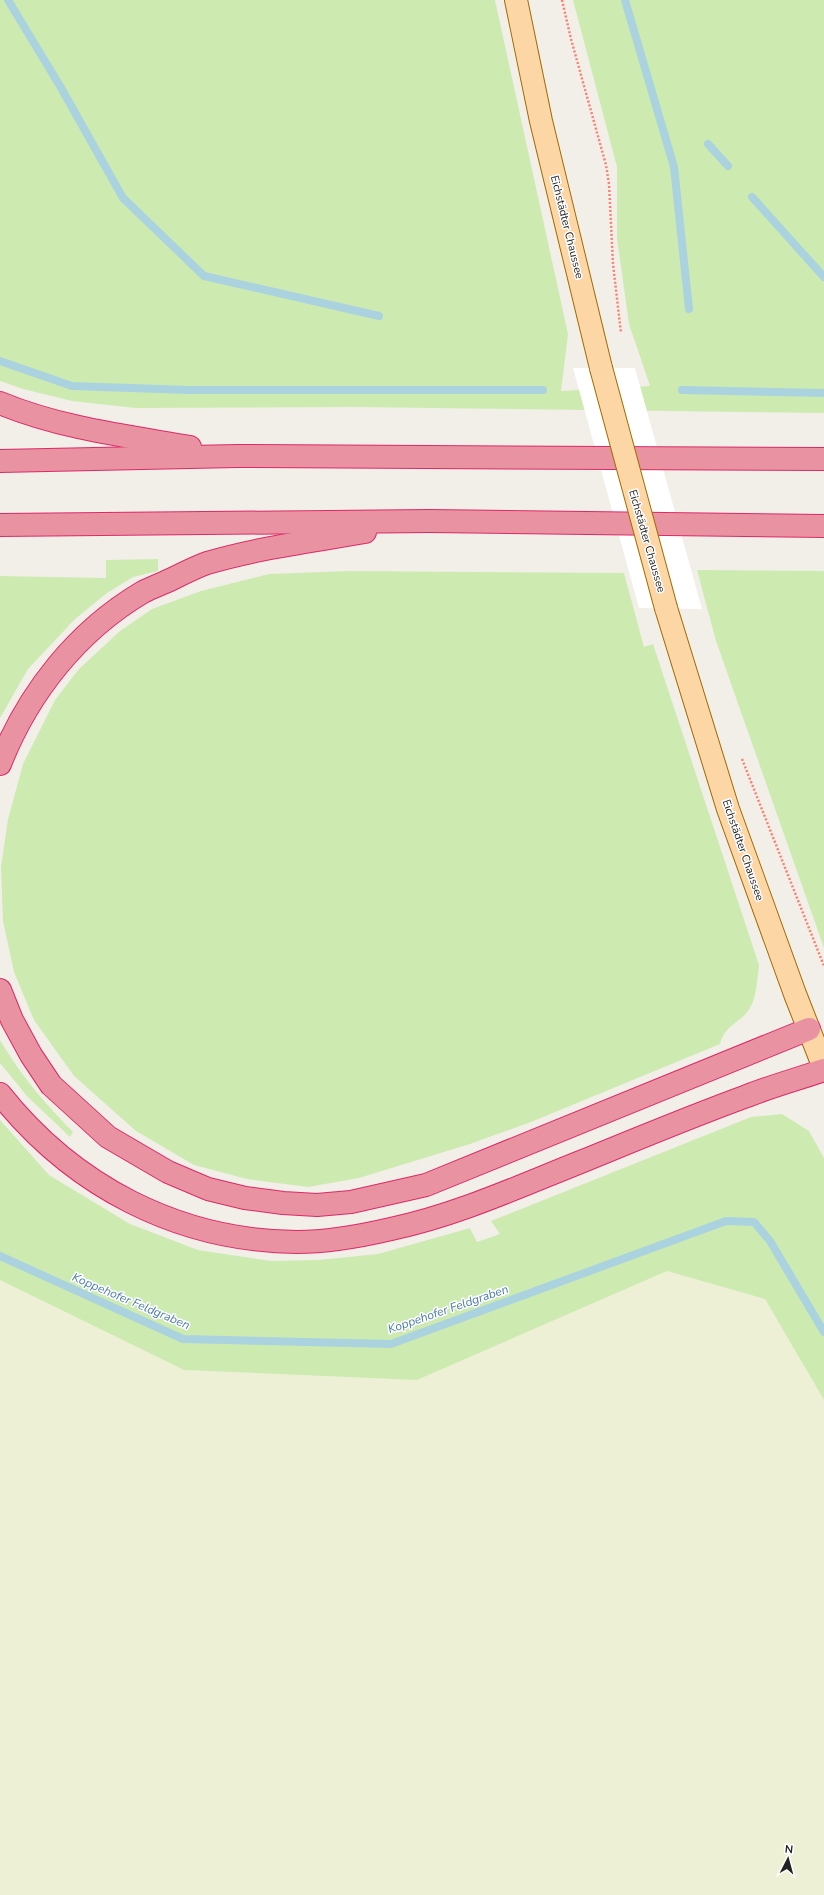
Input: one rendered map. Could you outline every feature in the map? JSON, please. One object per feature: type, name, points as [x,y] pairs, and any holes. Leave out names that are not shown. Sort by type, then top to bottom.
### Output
[{"type":"highway","points":[[0,403],[29,415],[69,425],[237,456]]},
{"type":"highway","points":[[0,461],[237,456],[824,458]]},
{"type":"highway","points":[[0,525],[429,521],[824,526]]},
{"type":"highway","points":[[0,764],[8,742],[48,675],[79,642],[110,615],[144,592],[206,564],[284,546],[429,521]]},
{"type":"highway","points":[[0,990],[12,1020],[31,1055],[51,1085],[108,1137],[168,1172],[208,1189],[245,1198],[283,1203],[310,1204],[350,1202],[426,1185],[809,1029]]},
{"type":"highway","points":[[0,1094],[33,1131],[59,1156],[82,1174],[134,1204],[188,1226],[229,1236],[297,1242],[324,1240],[392,1229],[450,1213],[747,1096],[824,1069]]},
{"type":"main road","name":"Eichstädter Chaussee","points":[[516,0],[541,121],[601,368],[666,608],[728,809],[824,1069]]},
{"type":"path","points":[[562,0],[608,177],[613,264],[622,338]]},
{"type":"path","points":[[740,755],[824,966]]},
{"type":"green space","points":[[0,0],[495,0],[568,334],[561,391],[650,386],[629,324],[617,238],[617,167],[573,0],[824,0],[824,413],[355,407],[135,408],[72,401],[23,389],[0,381]]},
{"type":"green space","points":[[158,559],[158,571],[133,577],[107,593],[75,619],[28,669],[0,718],[0,576],[106,578],[106,560]]},
{"type":"green space","points":[[697,570],[824,571],[824,948],[716,641]]},
{"type":"green space","points":[[349,571],[624,573],[644,647],[653,644],[759,965],[755,993],[750,1008],[729,1028],[720,1044],[531,1122],[470,1144],[359,1178],[308,1187],[247,1179],[194,1165],[136,1131],[74,1076],[34,1020],[14,972],[3,921],[1,867],[8,819],[23,764],[55,700],[79,669],[120,631],[152,609],[201,591],[269,574]]},
{"type":"green space","points":[[0,1040],[16,1066],[52,1110],[73,1132],[70,1137],[27,1096],[0,1063]]},
{"type":"green space","points":[[782,1114],[809,1131],[824,1158],[824,1400],[765,1299],[667,1271],[417,1380],[184,1370],[0,1280],[0,1120],[49,1175],[130,1224],[198,1250],[271,1261],[318,1260],[378,1254],[470,1228],[477,1242],[500,1234],[491,1221],[751,1117]]},
{"type":"green space","points":[[667,1271],[765,1299],[824,1400],[824,1895],[0,1895],[0,1280],[184,1370],[417,1380]]},
{"type":"pier","points":[[573,368],[635,368],[702,609],[639,608]]},
{"type":"waterway","points":[[8,0],[60,86],[123,198],[204,276],[379,316]]},
{"type":"waterway","points":[[625,0],[674,167],[689,309]]},
{"type":"waterway","points":[[708,144],[728,166]]},
{"type":"waterway","points":[[752,197],[824,277]]},
{"type":"waterway","points":[[0,361],[72,386],[189,390],[543,390]]},
{"type":"waterway","points":[[682,390],[824,393]]},
{"type":"waterway","name":"Koppehofer Feldgraben","points":[[0,1256],[183,1339],[391,1344],[726,1221],[754,1222],[770,1241],[824,1332]]}]
